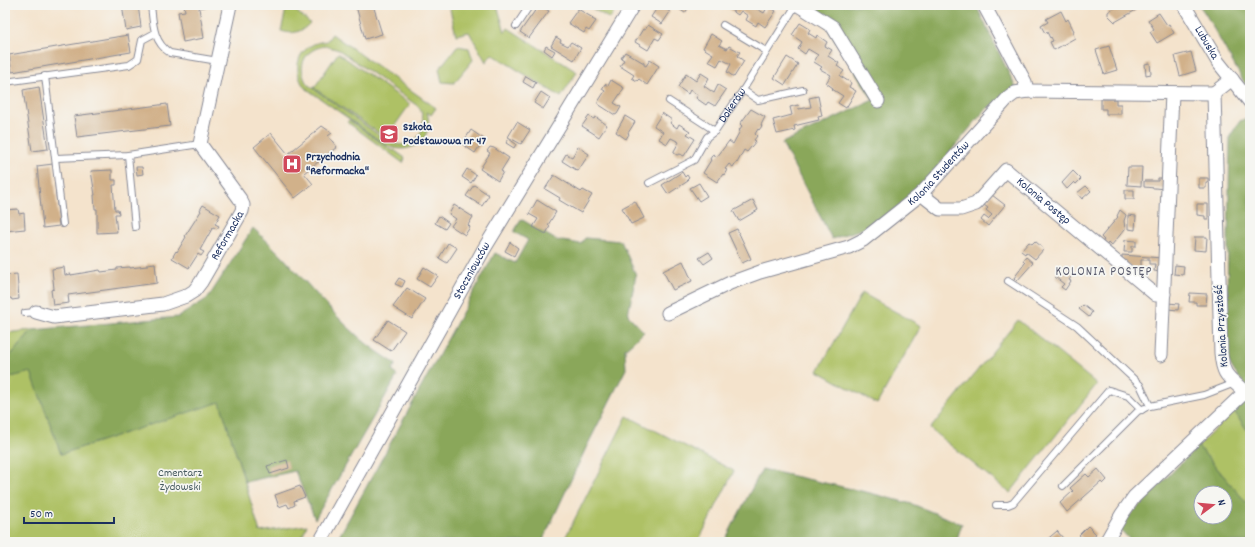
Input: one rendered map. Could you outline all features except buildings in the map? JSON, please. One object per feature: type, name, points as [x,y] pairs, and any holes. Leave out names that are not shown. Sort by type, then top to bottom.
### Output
[{"type":"street","points":[[200,144],[230,5]]},
{"type":"street","name":"Stoczniowców","points":[[320,542],[484,249],[633,5]]},
{"type":"street","name":"Dokerów","points":[[797,5],[833,27],[878,101]]},
{"type":"street","points":[[984,5],[1025,82],[1027,91]]},
{"type":"street","name":"Lubuska","points":[[1184,5],[1218,62],[1250,102]]},
{"type":"street","points":[[1214,93],[1232,79]]},
{"type":"street","name":"Kolonia Studentów","points":[[668,313],[730,283],[760,272],[849,247],[863,240],[921,194],[1007,99],[1015,94],[1027,91],[1214,93]]},
{"type":"street","points":[[1161,355],[1172,93]]},
{"type":"street","name":"Kolonia Przyszłość","points":[[1106,542],[1122,514],[1134,497],[1247,394],[1225,374],[1222,368],[1214,93]]},
{"type":"street","name":"Reformacka","points":[[31,313],[54,317],[163,304],[176,301],[194,291],[201,282],[240,216],[243,205],[200,144]]},
{"type":"street","name":"Kolonia Postęp","points":[[921,194],[940,209],[961,209],[976,204],[1006,170],[1156,295],[1164,294]]},
{"type":"lane","points":[[151,5],[155,33],[164,49],[170,52],[218,61]]},
{"type":"lane","points":[[516,26],[530,5]]},
{"type":"lane","name":"Dokerów","points":[[648,183],[694,160],[707,137],[715,131],[743,90],[766,51],[797,5]]},
{"type":"lane","points":[[723,25],[766,51]]},
{"type":"lane","points":[[5,82],[130,64],[138,59],[142,40],[155,33]]},
{"type":"lane","points":[[45,76],[63,224]]},
{"type":"lane","points":[[743,90],[758,100],[803,90]]},
{"type":"lane","points":[[669,101],[715,131]]},
{"type":"lane","points":[[56,158],[128,155],[200,144]]},
{"type":"lane","points":[[128,155],[135,227]]},
{"type":"lane","points":[[1008,281],[1077,326],[1140,385],[1150,406]]},
{"type":"lane","points":[[1063,486],[1133,416],[1142,410],[1150,406],[1204,395],[1235,383]]},
{"type":"lane","points":[[996,505],[1008,506],[1013,503],[1108,390],[1128,396],[1142,410]]},
{"type":"green space","points":[[287,5],[289,5],[310,23],[304,29],[293,33],[281,31]]},
{"type":"green space","points":[[449,5],[497,5],[505,32],[508,28],[577,72],[561,97],[492,54],[486,62],[469,32],[456,35]]},
{"type":"green space","points":[[587,5],[618,5],[610,19]]},
{"type":"green space","points":[[817,5],[976,5],[1016,88],[985,110],[906,205],[880,223],[832,239],[782,143],[873,100],[815,8]]},
{"type":"green space","points":[[1199,5],[1250,5],[1250,87],[1245,84]]},
{"type":"green space","points":[[332,34],[436,108],[431,115],[427,112],[429,122],[427,131],[424,138],[418,144],[404,149],[386,145],[304,87],[298,71],[300,57],[310,46],[327,41]],"holes":[[[326,46],[339,50],[419,107],[423,124],[421,132],[417,138],[404,145],[387,141],[307,84],[302,71],[304,59],[308,54],[319,47]]]},
{"type":"green space","points":[[457,46],[469,48],[473,60],[454,83],[442,82],[439,69]]},
{"type":"green space","points":[[338,53],[410,104],[386,138],[314,88]]},
{"type":"green space","points":[[1250,116],[1250,389],[1235,373],[1226,354],[1230,136],[1240,121]]},
{"type":"green space","points":[[349,120],[405,158],[403,163],[347,122]]},
{"type":"green space","points":[[521,219],[556,240],[581,244],[585,238],[621,241],[636,275],[628,315],[644,332],[625,349],[626,369],[586,448],[542,542],[336,542],[495,253],[515,263],[528,240],[514,232]]},
{"type":"green space","points":[[253,228],[281,255],[347,326],[369,346],[396,364],[392,370],[397,376],[315,519],[295,471],[245,482],[220,402],[61,454],[31,372],[7,378],[6,361],[32,330],[178,317],[208,298]]},
{"type":"green space","points":[[862,293],[921,326],[877,404],[818,371]]},
{"type":"green space","points":[[1018,320],[1097,384],[1010,493],[930,429]]},
{"type":"green space","name":"Cmentarz Żydowski","points":[[32,330],[6,361],[7,378],[31,371],[61,454],[220,401],[260,532],[307,525],[300,542],[5,542],[5,333]]},
{"type":"green space","points":[[1250,395],[1250,434],[1234,411]]},
{"type":"green space","points":[[1234,411],[1250,434],[1250,507],[1233,487],[1233,485],[1231,485],[1198,446]]},
{"type":"green space","points":[[627,416],[734,471],[698,542],[563,542]]},
{"type":"green space","points":[[1198,446],[1231,485],[1193,485],[1193,525],[1233,525],[1233,487],[1250,507],[1250,542],[1132,542],[1118,527]]},
{"type":"green space","points":[[762,469],[912,504],[962,524],[956,542],[724,542]]},
{"type":"place","name":"Szkoła Podstawowa nr 47","points":[[389,134]]},
{"type":"place","name":"Przychodnia \"Reformacka\"","points":[[292,164]]},
{"type":"district","name":"KOLONIA POSTĘP","points":[[1104,272]]}]
